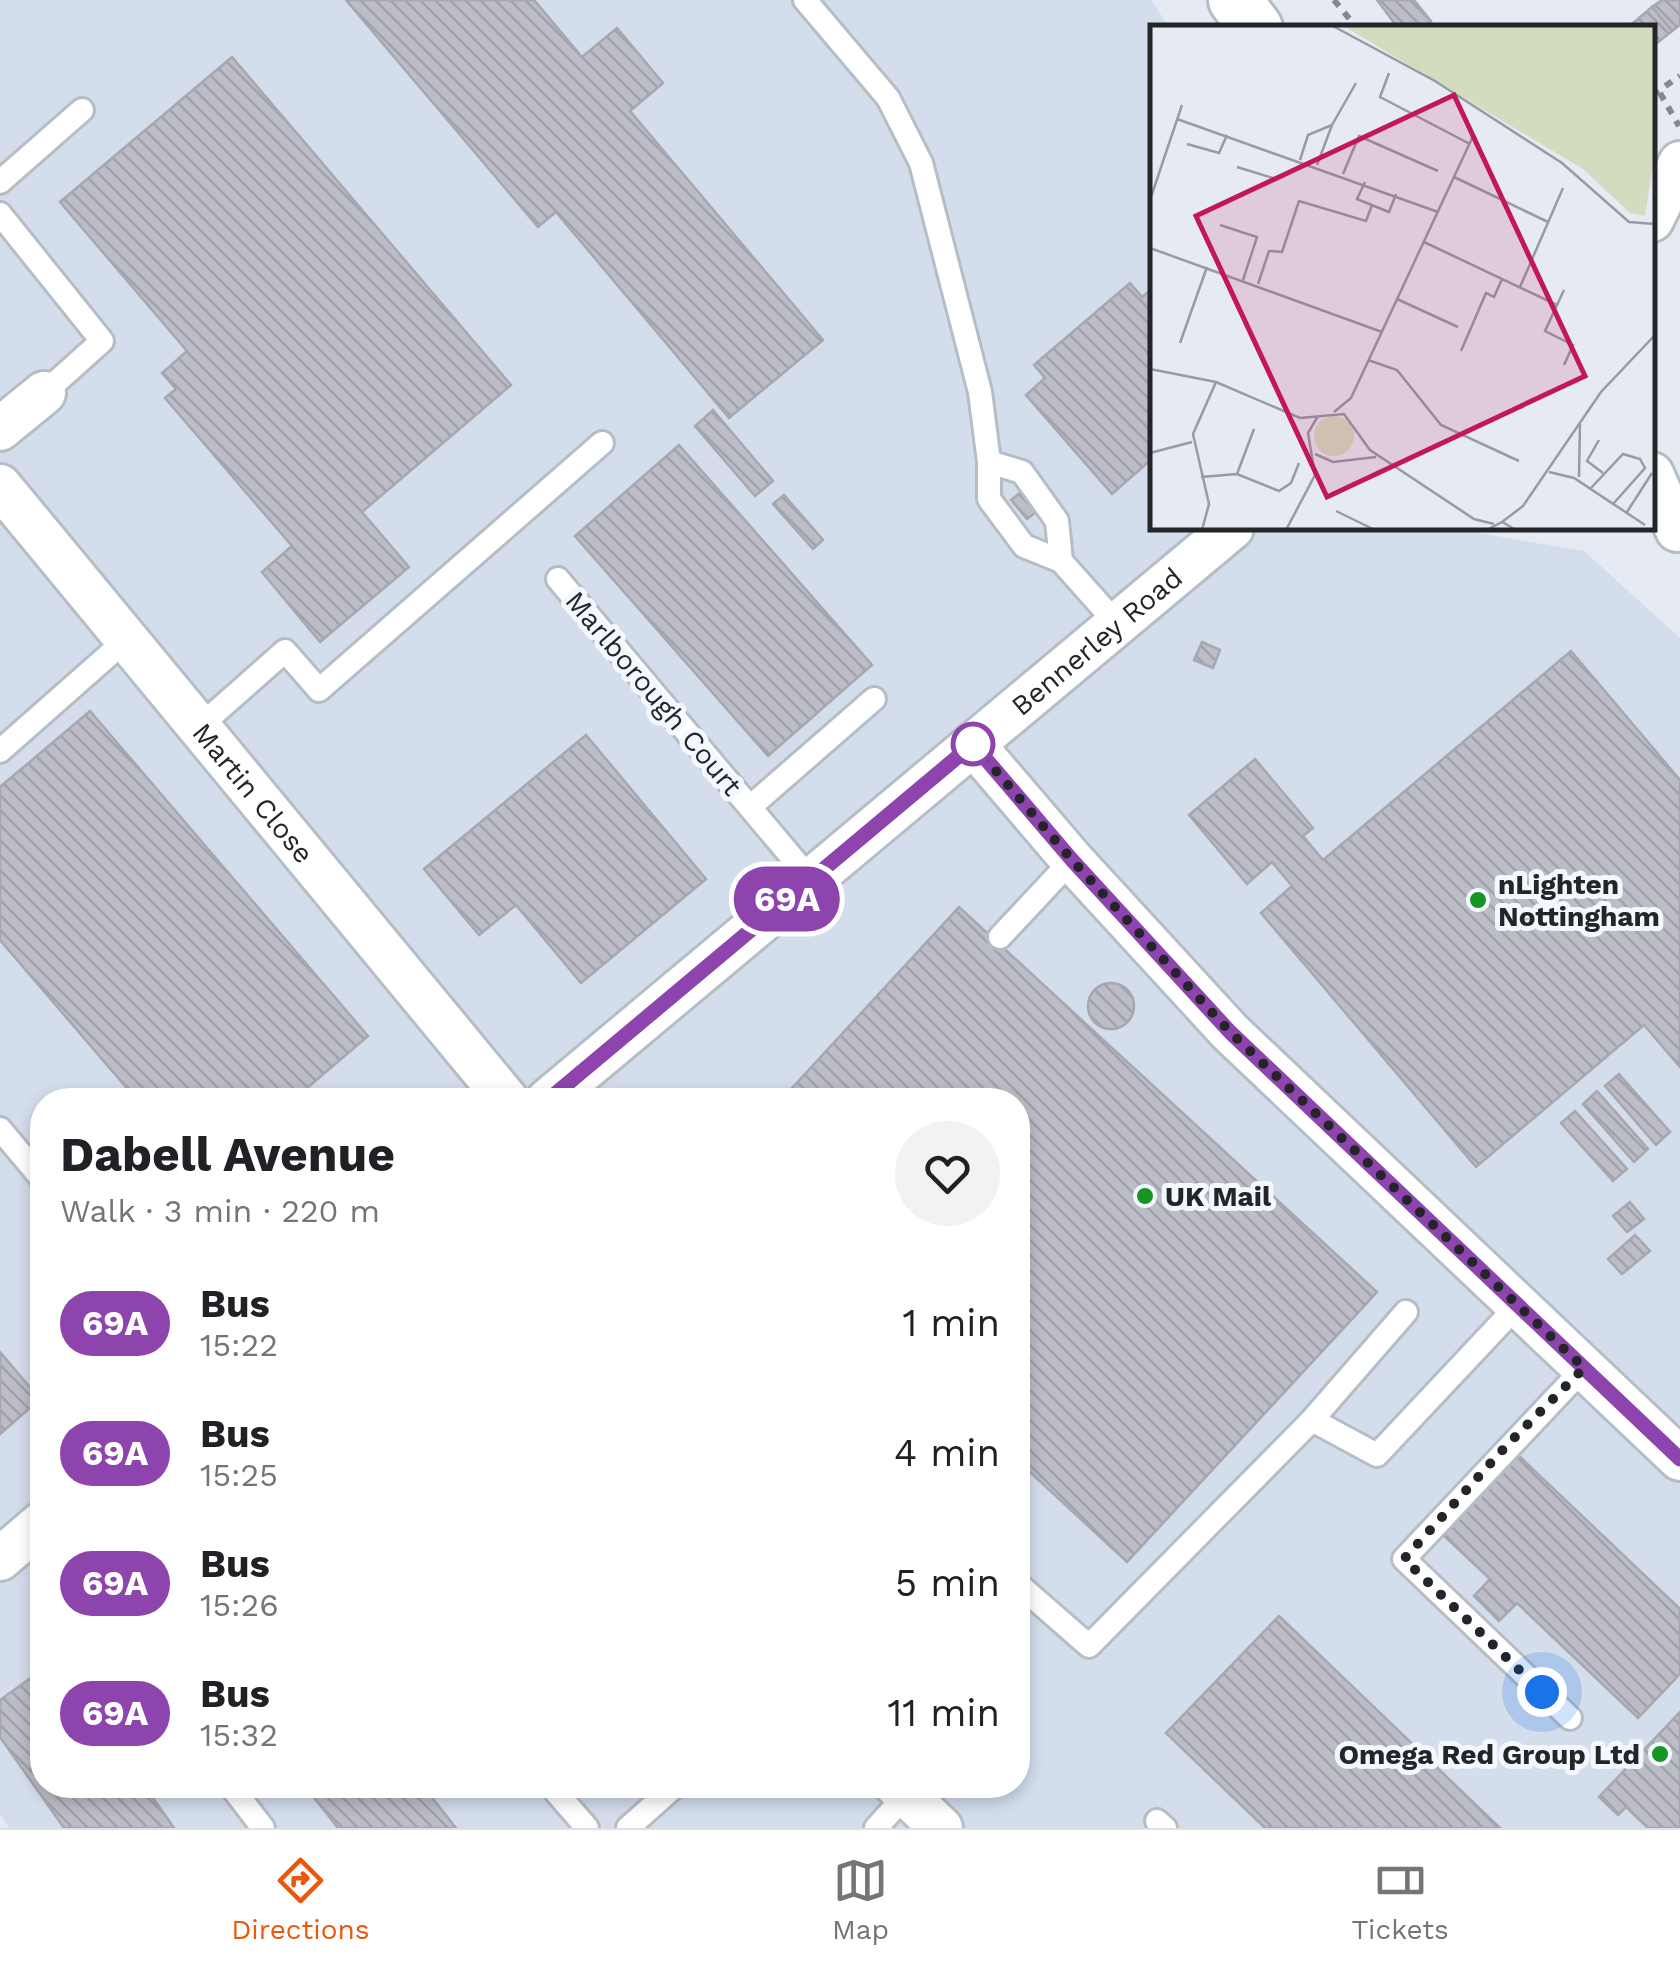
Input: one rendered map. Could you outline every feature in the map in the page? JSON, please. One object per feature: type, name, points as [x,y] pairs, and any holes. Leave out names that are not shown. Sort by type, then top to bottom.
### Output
[{"type":"street","points":[[1235,0],[1254,25]]},
{"type":"street","points":[[1655,152],[1680,147]]},
{"type":"street","points":[[1655,214],[1680,163]]},
{"type":"street","points":[[0,429],[44,393]]},
{"type":"street","points":[[1655,482],[1670,524]]},
{"type":"street","name":"Martin Close","points":[[0,486],[498,1088]]},
{"type":"street","name":"Bennerley Road","points":[[562,1088],[1230,530]]},
{"type":"street","points":[[973,744],[1072,860],[1230,1032],[1680,1460]]},
{"type":"street","points":[[0,1558],[30,1536]]},
{"type":"street","points":[[909,1798],[941,1828]]},
{"type":"lane","points":[[804,0],[888,98],[921,163],[980,392],[989,462],[989,499],[1024,546],[1061,560],[1117,624]]},
{"type":"lane","points":[[0,182],[82,110]]},
{"type":"lane","points":[[0,214],[102,342],[44,393]]},
{"type":"lane","points":[[199,727],[285,651],[319,690],[602,443]]},
{"type":"lane","points":[[989,462],[1022,472],[1057,520],[1061,560]]},
{"type":"lane","name":"Marlborough Court","points":[[558,579],[811,880]]},
{"type":"lane","points":[[0,751],[126,639]]},
{"type":"lane","name":"Marlborough Court","points":[[750,807],[874,700]]},
{"type":"lane","points":[[1000,937],[1072,860]]},
{"type":"lane","points":[[0,1130],[30,1165]]},
{"type":"lane","points":[[1312,1420],[1377,1456],[1518,1305]]},
{"type":"lane","points":[[1030,1594],[1089,1646],[1312,1420],[1406,1312]]},
{"type":"lane","points":[[1570,1718],[1404,1559],[1525,1426],[1584,1368]]},
{"type":"lane","points":[[240,1798],[263,1828]]},
{"type":"lane","points":[[561,1798],[586,1828]]},
{"type":"lane","points":[[628,1828],[661,1798]]},
{"type":"lane","points":[[876,1828],[896,1798]]},
{"type":"path","points":[[1334,0],[1355,25]]},
{"type":"path","points":[[1680,76],[1656,94],[1680,127]]},
{"type":"shaded area","points":[[0,0],[1151,0],[1168,25],[1150,25],[1150,530],[1459,530],[1584,551],[1680,638],[1680,1828],[9,1828],[0,1814]]},
{"type":"building","points":[[346,0],[534,0],[582,57],[617,28],[663,83],[630,111],[823,340],[729,418],[556,212],[538,227]]},
{"type":"building","points":[[1377,0],[1414,0],[1431,21],[1426,25],[1396,25]]},
{"type":"building","points":[[1662,0],[1680,0],[1680,25],[1672,31],[1652,7]]},
{"type":"building","points":[[1652,7],[1672,31],[1655,45],[1655,25],[1631,25]]},
{"type":"building","points":[[232,57],[511,385],[362,512],[409,567],[320,642],[262,572],[292,546],[165,398],[176,389],[162,373],[187,351],[60,202]]},
{"type":"building","points":[[1130,283],[1142,297],[1150,291],[1150,461],[1112,494],[1026,395],[1045,378],[1034,365]]},
{"type":"building","points":[[713,410],[773,481],[755,496],[695,426]]},
{"type":"building","points":[[679,445],[872,665],[768,756],[575,536]]},
{"type":"building","points":[[1025,489],[1040,509],[1027,519],[1011,500]]},
{"type":"building","points":[[784,495],[823,540],[813,549],[773,504]]},
{"type":"building","points":[[1202,642],[1220,650],[1213,668],[1194,660]]},
{"type":"building","name":"nLighten Nottingham","points":[[1571,651],[1680,780],[1680,1067],[1644,1025],[1476,1167],[1261,913],[1292,886],[1272,862],[1247,884],[1189,815],[1255,759],[1313,828],[1303,836],[1323,860]]},
{"type":"building","points":[[90,711],[368,1036],[307,1088],[127,1088],[0,940],[0,787]]},
{"type":"building","points":[[586,735],[706,879],[581,983],[516,905],[479,935],[424,869]]},
{"type":"building","name":"UK Mail","points":[[959,907],[1377,1292],[1127,1562],[1030,1472],[1030,1088],[792,1088]]},
{"type":"building","points":[[1111,983],[1127,990],[1134,1006],[1127,1022],[1111,1029],[1095,1022],[1088,1006],[1095,990]]},
{"type":"building","points":[[1619,1074],[1670,1132],[1656,1145],[1605,1086]]},
{"type":"building","points":[[1597,1091],[1648,1149],[1634,1162],[1583,1104]]},
{"type":"building","points":[[1575,1111],[1627,1169],[1613,1181],[1561,1123]]},
{"type":"building","points":[[1630,1202],[1644,1219],[1627,1232],[1613,1216]]},
{"type":"building","points":[[1635,1235],[1650,1251],[1622,1274],[1608,1259]]},
{"type":"building","points":[[0,1352],[30,1387],[30,1408],[0,1434]]},
{"type":"building","points":[[1516,1453],[1680,1609],[1680,1674],[1638,1718],[1517,1603],[1499,1621],[1474,1596],[1490,1579],[1440,1532]]},
{"type":"building","points":[[1279,1616],[1500,1828],[1265,1828],[1166,1733]]},
{"type":"building","points":[[30,1679],[30,1780],[0,1737],[0,1700]]},
{"type":"building","name":"Omega Red Group Ltd","points":[[1680,1712],[1680,1828],[1648,1828],[1626,1807],[1618,1815],[1599,1797]]},
{"type":"building","points":[[43,1798],[153,1798],[174,1828],[64,1828]]},
{"type":"building","points":[[314,1798],[432,1798],[456,1828],[338,1828]]},
{"type":"bus line","name":"69A","points":[[562,1088],[973,744],[1072,860],[1230,1032],[1680,1459]]},
{"type":"place","name":"nLighten Nottingham","points":[[1478,900]]},
{"type":"place","name":"UK Mail","points":[[1145,1196]]},
{"type":"place","name":"Omega Red Group Ltd","points":[[1660,1754]]},
{"type":"route","points":[[973,744],[1072,860],[1230,1032],[1584,1368],[1508,1444],[1404,1559],[1542,1692]]}]
